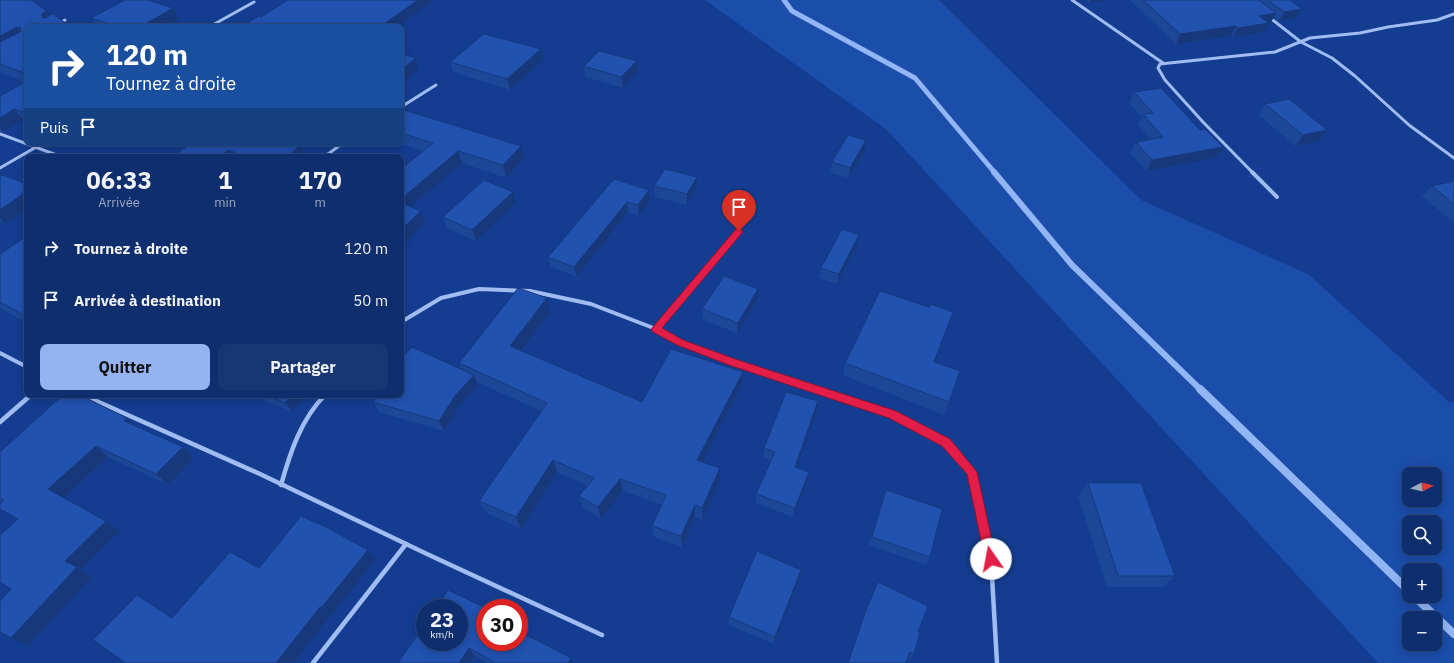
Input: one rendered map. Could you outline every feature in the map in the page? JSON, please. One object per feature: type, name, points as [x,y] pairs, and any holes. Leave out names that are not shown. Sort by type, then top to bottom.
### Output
[{"type":"street","points":[[1072,0],[1163,63]]},
{"type":"street","points":[[214,24],[254,2]]},
{"type":"street","points":[[1266,14],[1301,42],[1332,58],[1355,76],[1409,125],[1454,158]]},
{"type":"street","points":[[1277,197],[1203,122],[1165,80],[1158,68],[1163,63],[1268,53],[1287,48],[1310,38],[1360,33],[1388,27],[1437,20],[1453,15]]},
{"type":"street","points":[[58,24],[65,20]]},
{"type":"street","points":[[404,104],[436,85]]},
{"type":"street","points":[[0,134],[24,144]]},
{"type":"street","points":[[30,146],[53,154]]},
{"type":"street","points":[[24,154],[38,146]]},
{"type":"street","points":[[328,154],[339,146]]},
{"type":"street","points":[[0,168],[24,154]]},
{"type":"street","points":[[656,329],[739,231]]},
{"type":"street","points":[[404,320],[441,298],[479,289],[530,291],[591,304],[656,329],[680,343],[732,362],[893,414],[946,442],[972,472],[991,559],[997,663]]},
{"type":"street","points":[[0,353],[24,365]]},
{"type":"street","points":[[0,422],[28,398]]},
{"type":"street","points":[[91,398],[282,485],[602,635]]},
{"type":"street","points":[[282,485],[293,445],[318,402],[322,398]]},
{"type":"street","points":[[313,663],[406,544]]},
{"type":"shaded area","points":[[705,0],[939,0],[1141,200],[1308,274],[1449,402],[1454,402],[1454,663],[1378,663],[887,130]]},
{"type":"building","points":[[0,0],[31,0],[47,11],[42,14],[42,18],[53,14],[67,24],[24,24],[24,73],[0,64],[0,42],[20,32],[21,28],[17,27],[0,36]]},
{"type":"building","points":[[125,0],[148,0],[173,8],[145,24],[109,24],[91,18]]},
{"type":"building","points":[[288,0],[418,0],[384,24],[246,24],[258,16],[261,17]]},
{"type":"building","points":[[1143,0],[1259,0],[1276,13],[1259,16],[1269,23],[1180,34]]},
{"type":"building","points":[[1268,0],[1290,0],[1302,9],[1284,12]]},
{"type":"building","points":[[484,34],[541,49],[507,79],[450,62]]},
{"type":"building","points":[[599,51],[637,61],[621,77],[584,66]]},
{"type":"building","points":[[404,55],[416,58],[404,68]]},
{"type":"building","points":[[24,83],[24,111],[22,112],[14,109],[0,118],[0,96]]},
{"type":"building","points":[[1161,88],[1200,130],[1205,129],[1223,147],[1152,160],[1136,142],[1163,137],[1143,114],[1153,113],[1134,92]]},
{"type":"building","points":[[1289,99],[1327,130],[1303,135],[1265,104]]},
{"type":"building","points":[[404,110],[521,146],[503,165],[458,151],[404,196],[404,167],[433,143],[404,134]]},
{"type":"building","points":[[848,135],[866,140],[850,168],[832,162]]},
{"type":"building","points":[[188,146],[300,146],[290,154],[239,154],[228,150],[223,154],[176,154]]},
{"type":"building","points":[[665,169],[697,177],[687,194],[654,186]]},
{"type":"building","points":[[3,175],[24,183],[24,193],[0,210],[0,176]]},
{"type":"building","points":[[614,179],[649,190],[638,205],[627,202],[574,267],[548,257]]},
{"type":"building","points":[[484,180],[513,192],[472,230],[443,217]]},
{"type":"building","points":[[1454,181],[1454,204],[1432,186]]},
{"type":"building","points":[[404,204],[421,211],[404,227]]},
{"type":"building","points":[[842,229],[859,235],[839,274],[821,268]]},
{"type":"building","points":[[24,238],[24,315],[0,302],[0,254]]},
{"type":"building","points":[[724,276],[758,289],[738,323],[702,309]]},
{"type":"building","points":[[518,288],[547,298],[510,346],[642,402],[671,349],[743,372],[697,460],[720,468],[702,508],[695,505],[681,536],[652,526],[666,495],[620,479],[598,507],[579,496],[594,478],[553,460],[516,517],[479,501],[547,403],[459,363]]},
{"type":"building","points":[[880,291],[929,307],[931,304],[953,312],[934,362],[960,371],[949,402],[845,363]]},
{"type":"building","points":[[412,347],[474,375],[454,397],[439,421],[373,402],[376,398],[404,398],[404,356]]},
{"type":"building","points":[[786,392],[818,401],[795,467],[809,472],[795,508],[756,494],[775,452],[764,448]]},
{"type":"building","points":[[60,398],[86,398],[127,418],[124,421],[183,447],[156,474],[96,446],[48,489],[106,521],[65,561],[77,567],[11,638],[0,632],[0,601],[11,589],[0,582],[0,535],[18,519],[0,509],[0,504],[4,500],[0,499],[0,452]]},
{"type":"building","points":[[273,398],[289,398],[285,403]]},
{"type":"building","points":[[1088,483],[1141,483],[1175,576],[1118,576]]},
{"type":"building","points":[[886,490],[942,509],[930,557],[872,537]]},
{"type":"building","points":[[301,516],[328,528],[368,550],[322,607],[320,607],[276,663],[126,663],[93,640],[137,595],[172,618],[230,552],[259,568]]},
{"type":"building","points":[[757,551],[801,570],[775,637],[729,617]]},
{"type":"building","points":[[878,582],[928,606],[918,632],[920,633],[914,654],[910,652],[906,663],[848,663],[866,610]]},
{"type":"building","points":[[448,590],[466,599],[442,599]]},
{"type":"building","points":[[468,600],[476,604],[476,651],[528,651],[528,636],[571,658],[568,663],[496,663],[469,648],[468,650]]},
{"type":"building","points":[[416,637],[416,651],[467,651],[459,663],[398,663]]},
{"type":"waterway","points":[[784,0],[792,11],[915,78],[995,173]]},
{"type":"waterway","points":[[994,172],[1072,265],[1201,390]]},
{"type":"waterway","points":[[1200,389],[1402,584]]},
{"type":"waterway","points":[[1421,603],[1454,634]]},
{"type":"route","points":[[739,231],[656,329],[680,343],[732,362],[893,414],[946,442],[972,472],[991,559]]}]
